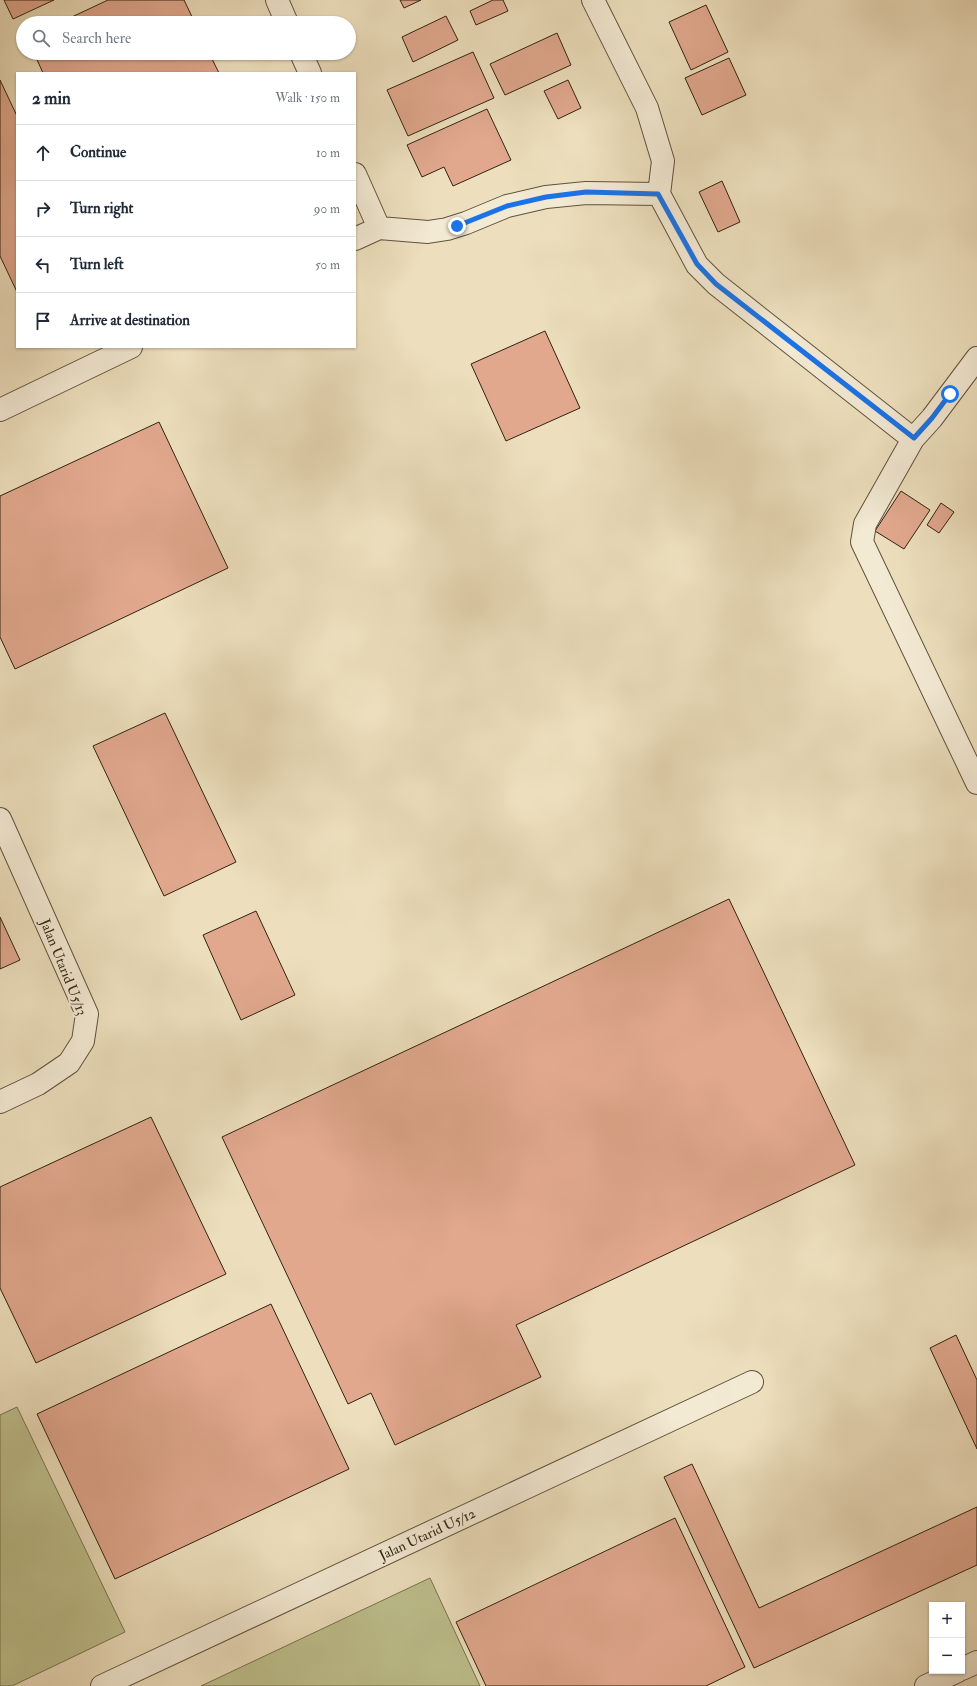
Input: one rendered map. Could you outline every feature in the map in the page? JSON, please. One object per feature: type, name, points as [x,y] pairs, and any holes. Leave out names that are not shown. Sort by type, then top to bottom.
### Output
[{"type":"street","points":[[277,0],[284,16]]},
{"type":"street","points":[[593,0],[647,108],[663,161],[658,194],[697,264],[716,284],[914,438]]},
{"type":"street","points":[[304,60],[310,72]]},
{"type":"street","points":[[356,176],[379,228]]},
{"type":"street","points":[[356,239],[379,228],[428,232],[447,229],[507,206],[546,197],[586,192],[658,194]]},
{"type":"street","points":[[0,410],[129,348]]},
{"type":"street","points":[[977,358],[932,418],[914,438],[865,524],[862,542],[977,783]]},
{"type":"street","name":"Jalan Utarid U5/13","points":[[0,820],[86,1014],[83,1041],[69,1063],[38,1084],[0,1102]]},
{"type":"street","name":"Jalan Utarid U5/12","points":[[102,1686],[752,1382]]},
{"type":"street","points":[[965,1668],[977,1662]]},
{"type":"street","points":[[926,1686],[952,1674]]},
{"type":"green space","points":[[17,1407],[125,1632],[12,1686],[0,1686],[0,1415]]},
{"type":"green space","points":[[430,1578],[480,1686],[201,1686]]},
{"type":"building","points":[[4,0],[54,0],[19,16],[16,16],[13,19]]},
{"type":"building","points":[[108,0],[184,0],[192,16],[74,16]]},
{"type":"building","points":[[400,0],[421,0],[404,8]]},
{"type":"building","points":[[493,0],[503,0],[508,11],[476,25],[470,11]]},
{"type":"building","points":[[706,5],[728,52],[691,70],[669,22]]},
{"type":"building","points":[[446,16],[458,40],[413,62],[402,37]]},
{"type":"building","points":[[557,33],[571,65],[505,95],[490,64]]},
{"type":"building","points":[[473,52],[494,98],[408,136],[387,90]]},
{"type":"building","points":[[729,58],[746,95],[702,115],[685,78]]},
{"type":"building","points":[[37,60],[212,60],[218,72],[43,72]]},
{"type":"building","points":[[0,80],[16,114],[16,290],[0,256]]},
{"type":"building","points":[[568,80],[581,108],[558,119],[544,91]]},
{"type":"building","points":[[487,109],[511,160],[453,186],[444,167],[422,177],[407,145]]},
{"type":"building","points":[[722,181],[740,222],[718,232],[699,192]]},
{"type":"building","points":[[545,331],[580,408],[506,441],[471,364]]},
{"type":"building","points":[[159,422],[228,568],[15,669],[0,637],[0,496]]},
{"type":"building","points":[[901,491],[930,510],[904,549],[875,531]]},
{"type":"building","points":[[941,503],[954,512],[939,533],[927,525]]},
{"type":"building","points":[[165,713],[236,862],[164,896],[93,746]]},
{"type":"building","points":[[729,899],[855,1165],[516,1325],[541,1377],[395,1445],[371,1393],[348,1404],[222,1137]]},
{"type":"building","points":[[256,911],[295,995],[241,1020],[203,935]]},
{"type":"building","points":[[0,917],[20,960],[0,969]]},
{"type":"building","points":[[151,1117],[226,1274],[36,1363],[0,1288],[0,1187]]},
{"type":"building","points":[[271,1304],[349,1469],[115,1579],[37,1414]]},
{"type":"building","points":[[956,1335],[977,1380],[977,1449],[930,1348]]},
{"type":"building","points":[[692,1464],[759,1608],[977,1507],[977,1565],[754,1668],[664,1477]]},
{"type":"building","points":[[675,1518],[745,1667],[706,1686],[486,1686],[456,1622]]},
{"type":"route","points":[[457,226],[507,206],[546,197],[586,192],[658,194],[697,264],[716,284],[914,438],[932,418],[950,394]]}]
